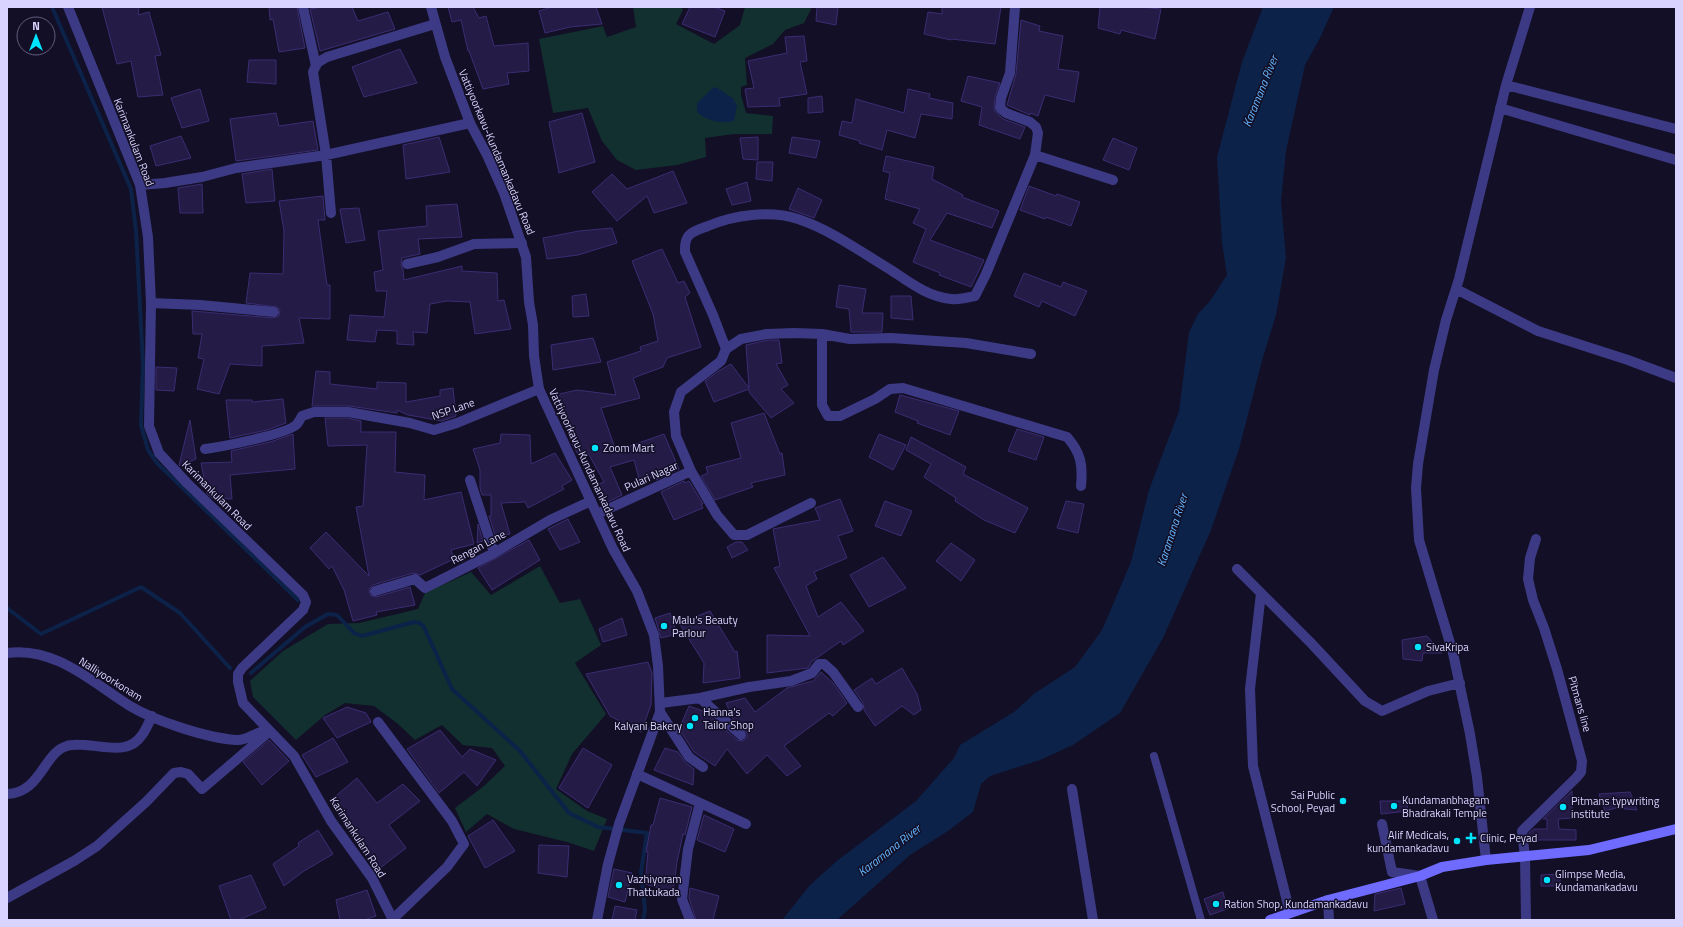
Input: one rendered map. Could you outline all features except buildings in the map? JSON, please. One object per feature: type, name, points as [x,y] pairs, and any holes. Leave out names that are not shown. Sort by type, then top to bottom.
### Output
[{"type":"main road","points":[[1270,920],[1328,900],[1420,876],[1442,867],[1486,860],[1589,850],[1676,829]]},
{"type":"street","name":"Karimankulam Road","points":[[68,7],[140,185],[148,237],[151,303],[149,426],[159,453],[187,483],[303,595],[306,602],[303,610],[242,668],[238,674],[238,682],[243,703],[294,756],[331,821],[372,878],[393,919]]},
{"type":"street","points":[[303,7],[316,66]]},
{"type":"street","name":"Vattiyoorkavu-Kundamankadavu Road","points":[[431,7],[445,56],[470,123],[490,161],[526,257],[529,302],[533,325],[534,356],[539,389],[613,549],[637,591],[654,635],[658,666],[660,707],[619,824],[608,864],[597,920]]},
{"type":"street","points":[[1016,7],[1010,73],[1001,98],[1000,108],[1006,113],[1030,122],[1036,127],[1038,133],[1036,155],[986,274],[975,296],[963,299],[950,299],[922,290],[848,244],[814,225],[780,215],[761,215],[730,219],[690,233],[684,241],[685,252],[713,315],[726,349],[741,339],[767,334],[822,334],[850,339],[891,338],[966,343],[1031,354]]},
{"type":"street","points":[[1486,860],[1477,777],[1460,684],[1454,653],[1419,540],[1416,488],[1418,464],[1434,370],[1456,288],[1506,85],[1530,7]]},
{"type":"street","points":[[331,213],[326,155],[314,72],[317,62],[327,57],[435,24]]},
{"type":"street","points":[[1506,85],[1676,129]]},
{"type":"street","points":[[1500,108],[1676,160]]},
{"type":"street","points":[[140,185],[165,184],[202,177],[236,168],[326,155],[470,123]]},
{"type":"street","points":[[1036,155],[1113,180]]},
{"type":"street","points":[[407,264],[438,257],[474,244],[522,244]]},
{"type":"street","points":[[1456,288],[1538,331],[1628,360],[1676,378]]},
{"type":"street","points":[[151,303],[200,305],[274,312]]},
{"type":"street","points":[[822,334],[822,405],[828,416],[840,416],[875,399],[890,389],[903,388],[1067,437],[1077,449],[1082,470],[1081,486]]},
{"type":"street","name":"Pulari Nagar","points":[[597,514],[691,471],[676,436],[674,412],[681,392],[721,361],[726,349]]},
{"type":"street","name":"NSP Lane","points":[[205,449],[252,440],[286,430],[297,425],[302,416],[314,412],[348,412],[373,415],[434,430],[457,423],[539,389]]},
{"type":"street","points":[[691,471],[716,515],[734,535],[747,536],[810,503]]},
{"type":"street","points":[[470,480],[494,553]]},
{"type":"street","name":"Rengan Lane","points":[[375,591],[415,579],[425,588],[494,553],[550,520],[591,501]]},
{"type":"street","name":"Pitmans line","points":[[1525,857],[1522,831],[1576,778],[1581,772],[1582,761],[1557,669],[1533,600],[1528,579],[1530,558],[1536,539]]},
{"type":"street","points":[[1237,569],[1311,643],[1365,701],[1382,711],[1428,691],[1460,684]]},
{"type":"street","points":[[1261,593],[1250,689],[1253,766],[1290,913]]},
{"type":"street","name":"Nalliyoorkonam","points":[[7,653],[26,653],[58,661],[86,676],[131,707],[185,729],[238,740],[247,739],[262,732],[270,731]]},
{"type":"street","points":[[703,767],[689,757],[660,707],[749,687],[791,681],[812,673],[820,664],[824,664],[833,672],[858,706]]},
{"type":"street","points":[[700,698],[741,735]]},
{"type":"street","points":[[7,794],[13,794],[25,790],[35,780],[56,753],[66,746],[92,745],[118,748],[128,746],[142,736],[152,716]]},
{"type":"street","points":[[378,722],[452,821],[464,844],[447,866],[393,919]]},
{"type":"street","points":[[7,898],[98,846],[146,802],[174,773],[181,772],[188,774],[202,789],[270,731]]},
{"type":"street","points":[[637,774],[746,824]]},
{"type":"street","points":[[1072,789],[1093,920]]},
{"type":"street","points":[[690,920],[682,899],[688,849],[700,803]]},
{"type":"street","points":[[1382,824],[1392,872],[1420,876],[1433,920]]},
{"type":"street","points":[[1525,857],[1526,920]]},
{"type":"street","points":[[1328,900],[1329,920]]},
{"type":"lane","points":[[1154,756],[1201,920]]},
{"type":"green space","points":[[633,7],[681,7],[683,10],[676,24],[714,44],[740,25],[745,7],[812,7],[804,23],[785,30],[773,44],[745,58],[747,85],[741,87],[741,95],[746,113],[773,116],[772,134],[734,134],[705,138],[706,157],[677,165],[636,170],[617,160],[602,141],[588,108],[553,113],[539,39],[603,26],[607,37],[636,27]]},
{"type":"green space","points":[[540,566],[560,603],[580,599],[601,645],[575,663],[606,714],[572,754],[556,789],[587,811],[607,819],[594,851],[567,842],[514,829],[487,814],[466,832],[455,808],[484,786],[505,766],[492,748],[463,745],[442,725],[415,740],[398,724],[374,706],[345,703],[325,715],[296,740],[253,697],[250,681],[283,651],[328,624],[359,623],[418,609],[425,593],[471,572],[491,595]]},
{"type":"water","name":"Karamana River","points":[[1263,7],[1334,7],[1320,38],[1305,65],[1286,151],[1281,201],[1286,258],[1276,315],[1263,357],[1239,449],[1211,530],[1163,638],[1120,713],[1073,745],[1040,760],[990,776],[981,784],[973,812],[948,831],[910,855],[837,920],[782,920],[810,885],[838,860],[916,801],[954,758],[960,745],[1014,712],[1035,693],[1075,667],[1102,630],[1131,562],[1149,490],[1179,411],[1189,332],[1198,314],[1210,301],[1227,275],[1222,243],[1217,157],[1242,62]]},
{"type":"water","points":[[714,87],[733,98],[737,106],[734,121],[714,121],[705,118],[697,112],[697,103]]},
{"type":"waterway","points":[[52,7],[131,189],[136,231],[143,364],[141,425],[148,450],[157,463],[298,600]]},
{"type":"waterway","points":[[7,608],[41,634],[141,587],[180,613],[230,668]]},
{"type":"waterway","points":[[251,673],[305,627],[328,614],[337,615],[354,633],[362,636],[414,622],[420,623],[424,627],[452,689],[520,751],[569,813],[598,827],[647,833],[641,872],[645,910],[643,920]]},
{"type":"place","name":"Zoom Mart","points":[[595,448]]},
{"type":"place","name":"Malu's Beauty Parlour","points":[[664,626]]},
{"type":"place","name":"SivaKripa","points":[[1418,647]]},
{"type":"place","name":"Hanna's Tailor Shop","points":[[695,718]]},
{"type":"place","name":"Kalyani Bakery","points":[[690,726]]},
{"type":"place","name":"Sai Public School, Peyad","points":[[1343,801]]},
{"type":"place","name":"Kundamanbhagam Bhadrakali Temple","points":[[1394,806]]},
{"type":"place","name":"Pitmans typwriting institute","points":[[1563,807]]},
{"type":"place","name":"Clinic, Peyad","points":[[1471,838]]},
{"type":"place","name":"Alif Medicals, kundamankadavu","points":[[1457,841]]},
{"type":"place","name":"Glimpse Media, Kundamankadavu","points":[[1547,880]]},
{"type":"place","name":"Vazhiyoram Thattukada","points":[[619,885]]},
{"type":"place","name":"Ration Shop, Kundamankadavu","points":[[1216,904]]}]
